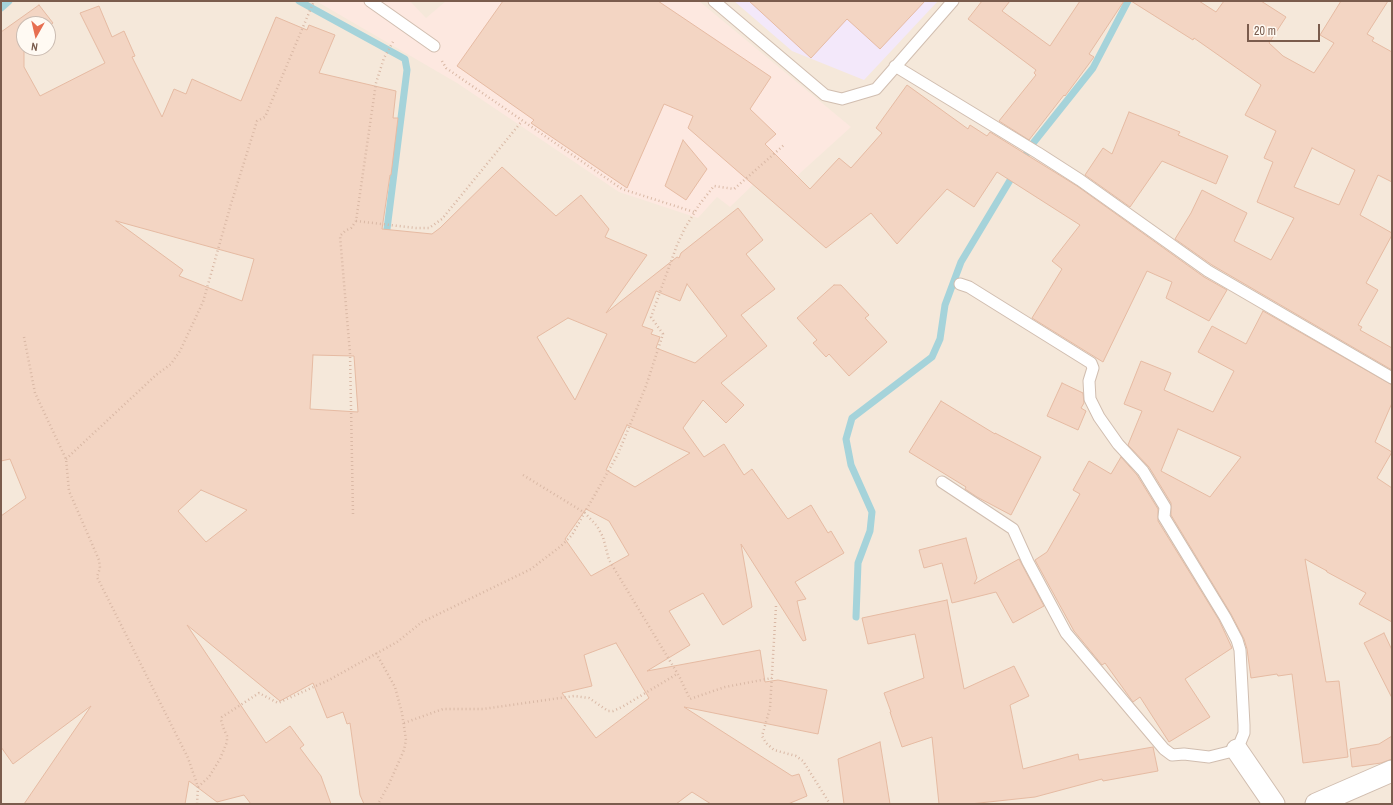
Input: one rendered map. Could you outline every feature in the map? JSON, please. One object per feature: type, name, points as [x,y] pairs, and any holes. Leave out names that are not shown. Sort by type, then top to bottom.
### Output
[{"type":"street","points":[[1237,750],[1274,804]]},
{"type":"street","points":[[1316,804],[1392,771]]},
{"type":"lane","points":[[370,1],[434,46]]},
{"type":"lane","points":[[714,1],[825,95],[842,99],[876,88],[953,1]]},
{"type":"lane","points":[[896,66],[1080,180],[1208,271],[1392,378]]},
{"type":"lane","points":[[942,482],[1013,529],[1028,562],[1066,633],[1164,749],[1172,755],[1208,756],[1237,750],[1243,737],[1244,725],[1240,650],[1237,640],[1225,617],[1164,517],[1165,507],[1143,471],[1118,444],[1099,417],[1090,399],[1089,381],[1093,368],[1091,362],[969,287],[960,284]]},
{"type":"path","points":[[66,459],[156,375],[171,364],[180,351],[203,302],[257,121],[265,117],[314,1]]},
{"type":"path","points":[[353,514],[350,353],[340,236],[345,230],[351,228],[356,221],[376,83],[384,58],[393,41]]},
{"type":"path","points":[[434,46],[446,68],[622,189],[694,212]]},
{"type":"path","points":[[356,221],[416,228],[429,228],[442,219],[522,120]]},
{"type":"path","points":[[198,787],[209,776],[223,754],[227,742],[227,736],[221,720],[222,717],[259,693],[278,703],[329,680],[402,638],[422,622],[530,569],[561,546],[572,535],[618,454],[646,386],[663,334],[652,318],[677,245],[685,228],[694,212],[714,186],[734,188],[784,145]]},
{"type":"path","points":[[24,336],[35,393],[66,459],[69,492],[99,560],[100,568],[97,577],[188,758],[198,787],[197,804]]},
{"type":"path","points":[[523,475],[585,513],[597,526],[603,537],[609,560],[677,674],[690,699],[725,687],[772,678]]},
{"type":"path","points":[[776,606],[770,708],[762,736],[766,743],[774,750],[796,756],[803,761],[830,804]]},
{"type":"path","points":[[376,653],[395,687],[404,723],[406,740],[404,750],[389,784],[378,804]]},
{"type":"path","points":[[404,723],[443,709],[483,709],[574,696],[590,698],[608,711],[613,711],[677,674]]},
{"type":"shaded area","points":[[1,1],[1392,1],[1392,804],[1,804]]},
{"type":"shaded area","points":[[316,1],[410,1],[426,18],[446,1],[699,1],[851,127],[797,176],[780,159],[730,207],[717,197],[698,218],[619,192],[457,83]]},
{"type":"shaded area","points":[[734,1],[938,1],[864,80],[792,51]]},
{"type":"building","points":[[503,1],[658,1],[771,77],[750,109],[776,134],[765,144],[810,189],[839,158],[851,168],[882,133],[876,128],[907,85],[968,129],[970,125],[987,136],[990,132],[1077,186],[1204,277],[1227,290],[1209,321],[1166,298],[1172,282],[1147,271],[1103,362],[1032,318],[1062,269],[1052,261],[1080,225],[997,172],[974,207],[947,189],[897,244],[871,213],[826,248],[688,128],[693,116],[664,104],[627,188],[531,123],[534,120],[457,66]]},
{"type":"building","points":[[749,1],[925,1],[880,49],[847,19],[811,58]]},
{"type":"building","points":[[982,1],[1010,1],[1002,11],[1050,46],[1080,1],[1124,1],[1089,54],[1094,57],[1065,96],[1064,95],[1029,140],[999,121],[1036,75],[1034,73],[1036,70],[968,19]]},
{"type":"building","points":[[1131,1],[1199,1],[1216,12],[1224,1],[1261,1],[1286,17],[1269,43],[1283,56],[1314,73],[1334,43],[1320,35],[1341,1],[1388,1],[1367,34],[1374,38],[1372,41],[1392,52],[1392,182],[1378,175],[1360,215],[1392,233],[1392,235],[1366,283],[1378,290],[1358,325],[1362,327],[1360,330],[1392,348],[1392,370],[1212,265],[1175,239],[1191,213],[1202,190],[1247,213],[1234,241],[1271,260],[1294,218],[1257,202],[1273,162],[1264,158],[1276,131],[1245,115],[1261,85],[1194,38],[1193,40]],"holes":[[[1312,148],[1355,170],[1339,205],[1294,187]]]},
{"type":"building","points":[[39,5],[48,16],[24,16]]},
{"type":"building","points":[[99,6],[112,37],[124,31],[135,56],[132,57],[162,117],[174,89],[186,94],[192,79],[241,101],[276,17],[307,30],[309,25],[335,35],[319,73],[396,91],[393,118],[398,118],[391,175],[382,229],[432,234],[502,167],[556,216],[581,195],[609,229],[605,237],[647,255],[606,313],[677,257],[679,258],[681,253],[738,208],[763,240],[746,254],[775,289],[741,315],[767,346],[721,383],[744,405],[726,423],[703,400],[683,428],[704,457],[724,444],[744,475],[752,469],[788,519],[811,505],[828,533],[831,531],[844,553],[795,582],[806,599],[797,601],[806,640],[803,641],[741,544],[752,607],[723,625],[703,593],[669,611],[690,645],[647,671],[760,650],[765,682],[778,680],[827,690],[818,734],[684,707],[792,776],[799,774],[807,796],[788,804],[711,804],[692,792],[676,804],[364,804],[360,795],[350,723],[347,724],[343,712],[327,718],[313,683],[280,701],[187,625],[266,743],[290,726],[304,745],[300,748],[321,776],[331,804],[251,804],[244,795],[217,802],[189,781],[185,804],[24,804],[91,706],[13,764],[1,747],[1,516],[26,498],[10,459],[1,461],[1,32],[16,21],[16,56],[24,56],[24,67],[40,96],[105,63],[80,13]],"holes":[[[116,221],[254,259],[242,301],[179,276],[183,270]],[[687,284],[727,336],[695,363],[656,348],[660,337],[651,334],[653,330],[642,326],[656,291],[680,301]],[[568,318],[607,334],[575,400],[537,337]],[[313,355],[354,356],[358,412],[310,409]],[[627,425],[690,453],[635,487],[606,470]],[[201,490],[247,510],[206,542],[178,511]],[[586,509],[609,521],[629,555],[591,576],[565,539]],[[616,643],[649,698],[596,738],[562,693],[592,686],[584,655]]]},
{"type":"building","points":[[1129,112],[1180,132],[1178,135],[1228,156],[1216,184],[1162,161],[1130,207],[1085,175],[1103,148],[1112,154]]},
{"type":"building","points":[[683,140],[707,169],[686,200],[665,186]]},
{"type":"building","points":[[834,285],[841,285],[869,315],[865,318],[887,342],[849,376],[829,354],[826,357],[813,343],[817,340],[797,318]]},
{"type":"building","points":[[1263,311],[1392,385],[1392,403],[1375,442],[1392,452],[1377,478],[1392,488],[1392,622],[1359,604],[1366,593],[1305,559],[1326,682],[1339,681],[1348,757],[1303,763],[1292,674],[1278,676],[1277,674],[1251,678],[1244,639],[1231,614],[1171,515],[1171,503],[1149,467],[1128,445],[1142,411],[1124,404],[1141,361],[1171,373],[1164,390],[1213,412],[1234,371],[1198,352],[1212,326],[1246,344]],"holes":[[[1178,429],[1241,457],[1210,497],[1161,471]]]},
{"type":"building","points":[[1062,383],[1083,393],[1084,403],[1081,408],[1086,411],[1078,430],[1047,416]]},
{"type":"building","points":[[941,401],[995,434],[1041,457],[1011,515],[977,497],[965,489],[966,487],[909,452]]},
{"type":"building","points":[[1121,457],[1137,475],[1158,509],[1158,521],[1219,620],[1232,648],[1185,679],[1210,717],[1169,742],[1140,697],[1133,702],[1105,663],[1102,665],[1074,631],[1035,560],[1047,552],[1080,494],[1073,490],[1089,461],[1111,474]]},
{"type":"building","points":[[966,538],[977,578],[974,584],[1019,559],[1044,606],[1013,623],[996,592],[952,603],[942,563],[924,568],[919,550]]},
{"type":"building","points":[[947,600],[964,689],[1014,666],[1029,696],[1010,705],[1023,769],[1078,754],[1079,760],[1153,747],[1158,771],[1103,781],[1102,779],[1035,797],[970,804],[939,804],[932,737],[902,747],[884,693],[924,678],[915,634],[868,644],[862,618]]},
{"type":"building","points":[[1384,633],[1392,650],[1392,698],[1364,643]]},
{"type":"building","points":[[1392,736],[1392,759],[1381,763],[1352,767],[1350,749],[1379,744]]},
{"type":"building","points":[[880,742],[890,804],[844,804],[838,759]]},
{"type":"waterway","points":[[1,8],[9,1]]},
{"type":"waterway","points":[[299,1],[405,59],[407,70],[386,237]]},
{"type":"waterway","points":[[1021,162],[1034,142],[1093,68],[1128,1]]},
{"type":"waterway","points":[[856,617],[858,563],[870,531],[872,512],[851,465],[846,439],[852,418],[932,357],[940,339],[945,305],[961,262],[1015,172]]}]
